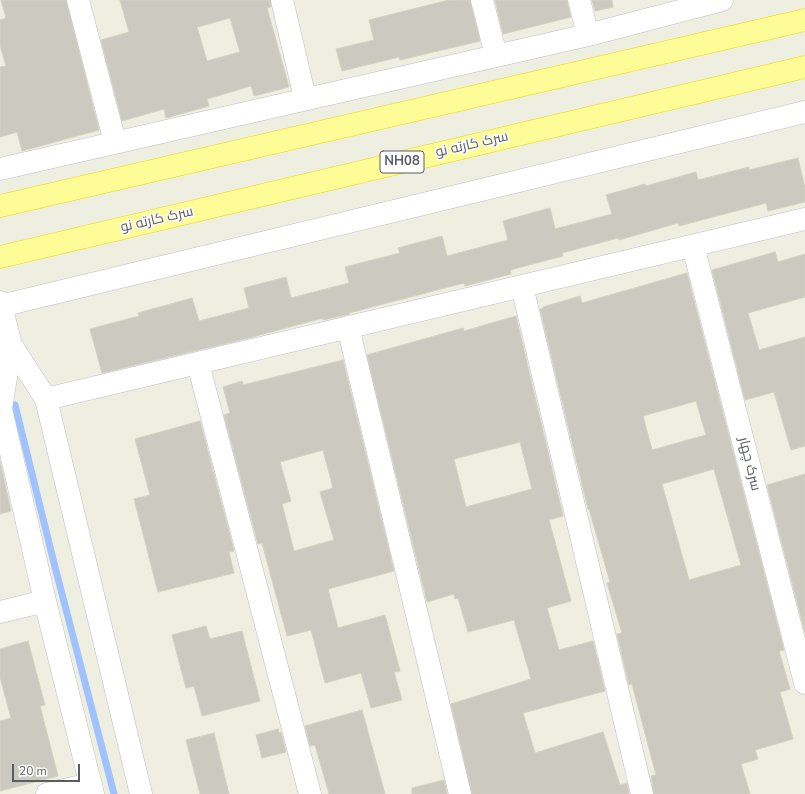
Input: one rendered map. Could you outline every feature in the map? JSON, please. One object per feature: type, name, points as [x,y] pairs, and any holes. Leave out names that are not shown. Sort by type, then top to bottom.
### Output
[{"type":"highway","points":[[0,206],[805,20]]},
{"type":"highway","name":"سرک کارته نو","points":[[0,257],[805,67]]},
{"type":"street","points":[[78,0],[115,142]]},
{"type":"street","points":[[282,0],[305,98]]},
{"type":"street","points":[[482,0],[496,55]]},
{"type":"street","points":[[579,0],[588,34]]},
{"type":"street","points":[[0,169],[588,34],[685,5],[722,0]]},
{"type":"street","points":[[141,794],[46,399],[11,345],[0,305],[805,112]]},
{"type":"street","points":[[46,399],[805,219]]},
{"type":"street","name":"سرک چهار","points":[[693,246],[805,683]]},
{"type":"street","points":[[522,286],[642,794]]},
{"type":"street","points":[[348,327],[460,794]]},
{"type":"street","points":[[11,345],[1,410],[92,789],[47,794]]},
{"type":"street","points":[[198,363],[310,794]]},
{"type":"street","points":[[0,612],[46,601]]},
{"type":"building","points":[[1,0],[66,0],[99,130],[22,151],[17,132],[0,137],[0,67],[6,66],[0,45],[0,20],[6,18]]},
{"type":"building","points":[[120,0],[270,0],[271,7],[267,8],[289,87],[254,96],[251,86],[207,99],[209,106],[166,118],[164,109],[122,121],[101,40],[129,32]],"holes":[[[230,18],[240,52],[207,61],[197,27]]]},
{"type":"building","points":[[449,0],[470,0],[480,41],[400,60],[399,57],[342,71],[336,49],[374,40],[369,20]]},
{"type":"building","points":[[495,0],[567,0],[571,17],[503,34]]},
{"type":"building","points":[[592,0],[612,0],[613,7],[595,11]]},
{"type":"building","points":[[798,158],[805,188],[805,202],[768,211],[766,203],[679,226],[678,223],[619,240],[618,238],[562,253],[563,256],[510,270],[511,274],[465,286],[464,283],[349,313],[350,314],[323,320],[323,318],[245,339],[102,373],[90,329],[139,316],[138,313],[192,298],[199,321],[249,308],[244,288],[286,277],[291,298],[349,283],[345,267],[400,253],[398,248],[442,236],[447,256],[508,240],[503,221],[550,208],[555,229],[612,214],[606,195],[696,172],[698,180],[749,167],[749,170]]},
{"type":"building","points":[[775,252],[778,262],[805,254],[805,297],[748,313],[759,350],[805,337],[805,446],[791,450],[774,392],[745,400],[712,270]]},
{"type":"building","points":[[687,273],[784,650],[779,651],[790,689],[780,692],[793,739],[755,750],[758,759],[741,764],[750,794],[654,794],[651,776],[656,775],[632,684],[629,685],[617,634],[622,633],[607,583],[610,582],[588,509],[540,309],[580,296],[582,303]],"holes":[[[696,401],[706,435],[652,450],[643,416]],[[714,469],[741,565],[689,580],[662,484]]]},
{"type":"building","points":[[516,316],[563,516],[549,520],[571,601],[547,608],[559,650],[593,641],[605,691],[523,713],[535,753],[603,732],[620,785],[627,783],[629,794],[472,794],[451,704],[531,679],[514,620],[468,632],[458,598],[455,599],[454,594],[427,602],[367,355],[463,328],[464,331]],"holes":[[[520,442],[532,489],[466,507],[454,459]]]},
{"type":"building","points":[[343,360],[394,571],[328,589],[338,628],[385,615],[400,671],[394,672],[402,700],[371,708],[361,673],[325,683],[311,630],[287,636],[262,543],[258,544],[224,415],[230,413],[223,387],[242,381],[243,385]],"holes":[[[323,450],[333,488],[320,492],[334,540],[294,551],[282,504],[291,501],[280,462]]]},
{"type":"building","points":[[200,421],[234,551],[229,552],[234,573],[158,592],[134,499],[150,495],[135,439]]},
{"type":"building","points":[[0,461],[11,511],[0,514]]},
{"type":"building","points":[[805,474],[805,633],[767,485]]},
{"type":"building","points":[[206,626],[210,639],[242,631],[260,701],[202,716],[194,686],[186,688],[172,635]]},
{"type":"building","points":[[28,641],[45,705],[40,706],[58,776],[0,791],[0,721],[11,718],[0,677],[0,649]]},
{"type":"building","points":[[362,710],[385,794],[329,794],[315,745],[310,746],[305,726]]},
{"type":"building","points":[[278,729],[279,733],[281,732],[286,752],[262,758],[256,735]]},
{"type":"building","points":[[214,733],[229,794],[200,794],[186,740]]},
{"type":"building","points":[[444,780],[447,794],[412,794],[412,788]]},
{"type":"waterway","points":[[15,405],[114,794]]}]
